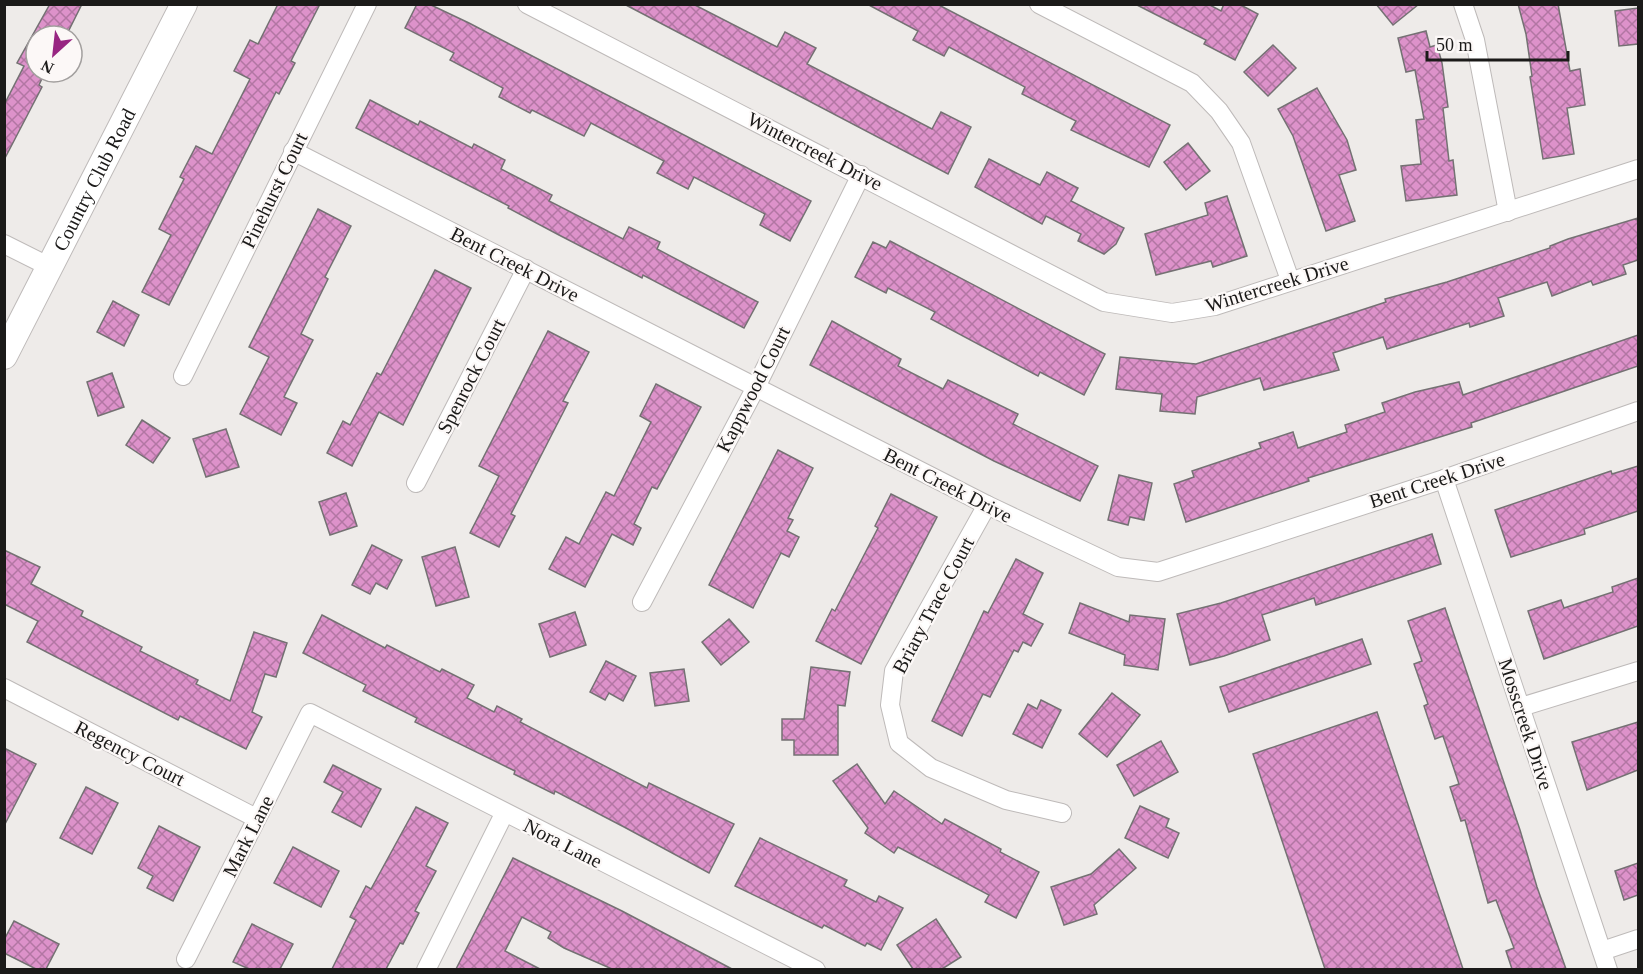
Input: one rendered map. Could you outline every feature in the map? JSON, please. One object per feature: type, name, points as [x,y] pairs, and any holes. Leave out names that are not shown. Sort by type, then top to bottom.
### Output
[{"type":"main road","name":"Country Club Road","points":[[4,356],[184,4]]},
{"type":"street","name":"Pinehurst Court","points":[[183,376],[367,4]]},
{"type":"street","name":"Wintercreek Drive","points":[[527,4],[1104,302],[1172,312],[1215,306],[1638,169]]},
{"type":"street","points":[[1039,4],[1071,12],[1192,83],[1219,111],[1241,143],[1290,280]]},
{"type":"street","points":[[1463,4],[1475,40],[1508,212]]},
{"type":"street","name":"Bent Creek Drive","points":[[293,151],[987,505],[1118,567],[1158,572],[1444,479],[1638,411]]},
{"type":"street","name":"Kappwood Court","points":[[642,602],[756,387],[861,175]]},
{"type":"street","points":[[4,244],[50,267]]},
{"type":"street","name":"Spenrock Court","points":[[416,483],[526,269]]},
{"type":"street","name":"Mosscreek Drive","points":[[1444,479],[1608,969]]},
{"type":"street","name":"Briary Trace Court","points":[[987,505],[894,671],[890,705],[899,743],[931,768],[1006,800],[1062,813]]},
{"type":"street","points":[[1521,707],[1638,671]]},
{"type":"street","name":"Regency Court","points":[[4,688],[256,818]]},
{"type":"street","name":"Mark Lane","points":[[186,959],[310,713]]},
{"type":"street","name":"Nora Lane","points":[[310,713],[504,814],[816,969]]},
{"type":"street","points":[[426,969],[504,814]]},
{"type":"street","points":[[1602,951],[1638,939]]},
{"type":"building","points":[[50,4],[82,4],[72,24],[39,24]]},
{"type":"building","points":[[278,4],[320,4],[291,61],[295,63],[279,94],[276,92],[169,305],[142,292],[171,235],[159,229],[184,179],[180,177],[196,146],[212,154],[250,79],[234,71],[250,40],[258,44]]},
{"type":"building","points":[[417,4],[429,4],[469,23],[811,201],[790,241],[760,225],[765,214],[694,177],[688,189],[657,173],[664,161],[591,123],[584,136],[532,110],[530,113],[499,97],[503,88],[450,60],[454,53],[405,28]]},
{"type":"building","points":[[624,4],[693,4],[777,47],[785,32],[816,48],[807,64],[932,129],[941,112],[971,127],[948,174]]},
{"type":"building","points":[[867,4],[937,4],[1170,125],[1149,167],[1071,130],[1076,121],[1022,94],[1025,87],[949,47],[944,56],[913,40],[918,31]]},
{"type":"building","points":[[1135,4],[1208,4],[1221,11],[1224,4],[1239,4],[1258,14],[1235,60],[1204,44],[1206,40]]},
{"type":"building","points":[[1376,4],[1419,4],[1393,25]]},
{"type":"building","points":[[1518,4],[1558,4],[1570,71],[1580,69],[1585,105],[1567,108],[1574,154],[1543,159],[1530,77],[1532,76],[1526,34]]},
{"type":"building","points":[[1638,8],[1638,44],[1619,46],[1615,11]]},
{"type":"building","points":[[1426,31],[1430,47],[1437,45],[1442,63],[1448,107],[1443,108],[1449,161],[1453,160],[1457,195],[1406,201],[1401,166],[1421,164],[1416,120],[1424,119],[1415,70],[1406,72],[1398,38]]},
{"type":"building","points":[[1273,45],[1296,68],[1268,96],[1244,72]]},
{"type":"building","points":[[24,50],[24,66],[17,63]]},
{"type":"building","points":[[24,66],[24,84],[39,84],[42,87],[4,160],[4,105]]},
{"type":"building","points":[[1317,88],[1347,140],[1356,170],[1339,175],[1355,221],[1326,231],[1293,136],[1278,109]]},
{"type":"building","points":[[370,100],[418,125],[420,121],[472,148],[474,144],[505,160],[501,169],[552,195],[549,201],[623,239],[629,227],[660,242],[657,249],[758,302],[744,328],[643,275],[642,278],[508,208],[509,206],[356,128]]},
{"type":"building","points":[[1188,143],[1210,171],[1186,190],[1164,162]]},
{"type":"building","points":[[989,159],[1040,185],[1047,172],[1078,188],[1071,201],[1124,228],[1116,244],[1104,254],[1078,241],[1081,234],[1046,216],[1042,224],[975,187]]},
{"type":"building","points":[[1227,196],[1247,256],[1213,267],[1211,261],[1156,275],[1145,234],[1208,215],[1205,203]]},
{"type":"building","points":[[318,209],[351,226],[325,277],[328,279],[301,334],[313,340],[284,397],[297,403],[281,435],[240,414],[269,357],[249,347]]},
{"type":"building","points":[[1638,218],[1638,260],[1623,265],[1626,274],[1593,285],[1591,281],[1552,296],[1547,282],[1498,298],[1504,316],[1470,327],[1469,323],[1387,349],[1383,337],[1333,353],[1339,370],[1264,390],[1260,378],[1197,397],[1195,414],[1160,411],[1162,394],[1116,389],[1120,357],[1196,364],[1386,302],[1385,299],[1447,282],[1550,248],[1568,239]]},
{"type":"building","points":[[890,241],[1105,354],[1084,395],[1040,372],[1038,376],[931,319],[935,312],[888,288],[886,293],[855,277],[873,242],[886,248]]},
{"type":"building","points":[[435,270],[471,288],[403,425],[379,412],[352,466],[327,453],[343,421],[350,425],[377,373],[381,375]]},
{"type":"building","points":[[113,301],[139,315],[124,346],[97,332]]},
{"type":"building","points":[[832,321],[901,359],[898,366],[943,389],[948,380],[1018,414],[1013,424],[1098,466],[1080,501],[994,461],[810,365]]},
{"type":"building","points":[[548,331],[589,352],[563,401],[568,403],[511,514],[515,516],[499,547],[470,533],[499,476],[479,466]]},
{"type":"building","points":[[1638,335],[1638,366],[1471,423],[1472,427],[1308,478],[1309,481],[1186,522],[1174,484],[1194,477],[1192,471],[1261,448],[1259,443],[1293,432],[1298,448],[1347,432],[1345,425],[1385,412],[1382,403],[1415,392],[1459,382],[1463,395]]},
{"type":"building","points":[[112,373],[124,407],[98,416],[87,382]]},
{"type":"building","points":[[656,384],[701,407],[657,489],[652,487],[634,524],[641,528],[633,545],[612,534],[585,587],[549,569],[566,537],[579,544],[606,492],[614,496],[651,422],[640,416]]},
{"type":"building","points":[[142,420],[170,438],[153,463],[126,445]]},
{"type":"building","points":[[226,429],[239,467],[206,477],[193,439]]},
{"type":"building","points":[[778,450],[813,468],[788,518],[793,520],[787,531],[799,537],[789,557],[781,553],[753,608],[709,585]]},
{"type":"building","points":[[1638,466],[1638,511],[1584,529],[1585,534],[1511,557],[1495,510],[1611,471],[1612,474]]},
{"type":"building","points":[[1119,475],[1152,483],[1144,520],[1130,517],[1128,525],[1108,520]]},
{"type":"building","points":[[346,493],[357,526],[330,535],[319,502]]},
{"type":"building","points":[[891,494],[937,517],[861,664],[816,641],[832,609],[835,611],[878,528],[875,526]]},
{"type":"building","points":[[1432,534],[1441,564],[1316,605],[1314,598],[1262,615],[1270,640],[1190,665],[1177,614],[1221,603]]},
{"type":"building","points":[[372,545],[402,560],[387,589],[376,583],[370,594],[352,585]]},
{"type":"building","points":[[455,547],[469,597],[436,606],[422,557]]},
{"type":"building","points":[[4,550],[40,567],[31,584],[83,611],[81,616],[142,647],[140,651],[198,680],[196,684],[230,701],[254,632],[287,643],[276,677],[265,674],[252,712],[262,717],[246,749],[180,716],[178,720],[27,642],[38,621],[4,604]]},
{"type":"building","points":[[1016,559],[1043,573],[1023,614],[1043,624],[1031,646],[1023,642],[1018,652],[1014,650],[990,697],[983,694],[962,736],[932,721],[984,611],[988,613]]},
{"type":"building","points":[[1638,578],[1638,626],[1544,659],[1528,611],[1561,600],[1564,608],[1613,592],[1612,587]]},
{"type":"building","points":[[1080,603],[1129,622],[1130,615],[1165,619],[1158,670],[1124,665],[1125,655],[1069,633]]},
{"type":"building","points":[[1445,608],[1566,969],[1512,969],[1506,951],[1514,948],[1496,900],[1488,903],[1465,820],[1461,821],[1450,787],[1459,784],[1443,736],[1435,739],[1424,706],[1428,704],[1414,664],[1422,661],[1408,621]]},
{"type":"building","points":[[575,612],[586,645],[550,657],[539,624]]},
{"type":"building","points":[[322,615],[385,648],[387,645],[440,672],[442,669],[474,685],[467,698],[494,712],[497,706],[522,719],[520,722],[647,788],[649,783],[734,824],[709,873],[555,791],[554,794],[514,774],[515,771],[415,722],[417,718],[363,691],[366,685],[303,653]]},
{"type":"building","points":[[729,619],[749,642],[721,665],[702,642]]},
{"type":"building","points":[[1362,639],[1371,664],[1229,712],[1220,687]]},
{"type":"building","points":[[606,661],[636,676],[623,701],[609,693],[605,700],[590,692]]},
{"type":"building","points":[[811,667],[850,672],[845,706],[838,705],[838,755],[794,755],[794,740],[782,740],[782,719],[804,719]]},
{"type":"building","points":[[684,669],[689,701],[655,706],[650,673]]},
{"type":"building","points":[[1112,693],[1140,715],[1107,757],[1079,734]]},
{"type":"building","points":[[1041,700],[1061,710],[1042,748],[1013,734],[1028,704],[1037,709]]},
{"type":"building","points":[[1377,712],[1463,969],[1325,969],[1253,754]]},
{"type":"building","points":[[1638,722],[1638,770],[1587,790],[1572,742]]},
{"type":"building","points":[[1161,741],[1178,772],[1134,796],[1117,765]]},
{"type":"building","points":[[4,748],[36,764],[4,826]]},
{"type":"building","points":[[857,764],[885,804],[894,791],[942,824],[945,819],[1039,872],[1016,918],[985,902],[989,895],[898,847],[894,853],[865,833],[868,828],[833,781]]},
{"type":"building","points":[[333,765],[381,789],[361,827],[332,812],[343,792],[324,782]]},
{"type":"building","points":[[86,787],[118,803],[92,854],[60,838]]},
{"type":"building","points":[[1140,806],[1169,819],[1166,827],[1179,833],[1168,858],[1125,838]]},
{"type":"building","points":[[416,807],[448,823],[426,866],[436,871],[415,911],[419,913],[403,944],[400,943],[386,969],[332,969],[356,920],[350,917],[366,886],[371,889]]},
{"type":"building","points":[[159,826],[200,847],[173,901],[147,888],[153,876],[138,868]]},
{"type":"building","points":[[760,838],[847,880],[844,886],[876,902],[879,896],[903,908],[881,950],[867,943],[865,946],[824,925],[822,928],[735,886]]},
{"type":"building","points":[[293,847],[339,871],[321,907],[274,883]]},
{"type":"building","points":[[1119,849],[1136,868],[1094,905],[1097,914],[1064,925],[1051,887],[1091,874]]},
{"type":"building","points":[[513,858],[622,911],[732,969],[612,969],[564,948],[548,938],[551,932],[522,917],[505,951],[540,969],[456,969]]},
{"type":"building","points":[[1638,863],[1638,895],[1624,900],[1615,871]]},
{"type":"building","points":[[936,919],[961,957],[942,969],[913,969],[897,945]]},
{"type":"building","points":[[14,921],[59,944],[46,969],[36,969],[4,953],[4,940]]},
{"type":"building","points":[[252,924],[293,944],[280,969],[249,969],[233,962]]}]
